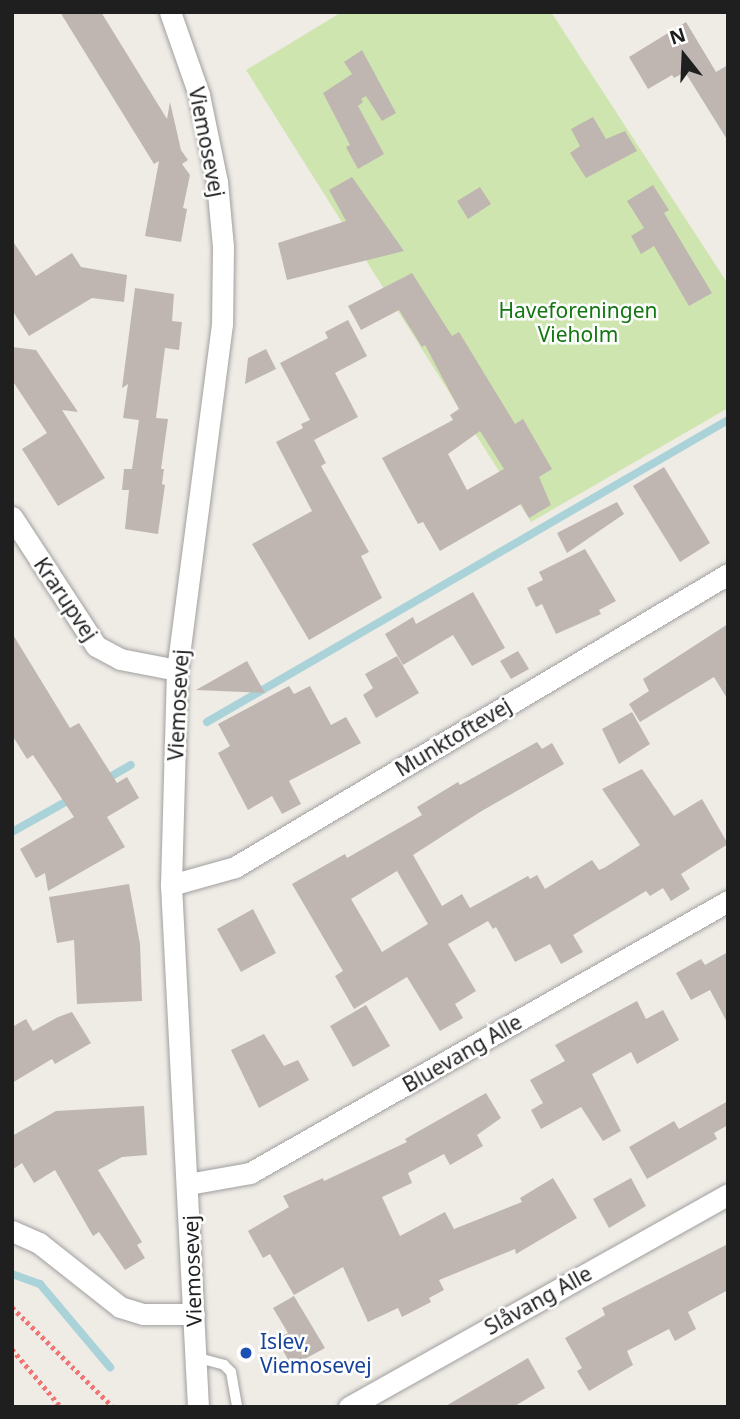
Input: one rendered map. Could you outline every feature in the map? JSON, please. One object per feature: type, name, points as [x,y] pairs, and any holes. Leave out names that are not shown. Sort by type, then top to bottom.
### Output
[{"type":"street","name":"Viemosevej","points":[[170,12],[199,95],[217,182],[223,247],[222,324],[177,670],[171,885],[198,1407]]},
{"type":"street","name":"Krarupvej","points":[[12,517],[96,646],[120,659],[177,670]]},
{"type":"street","name":"Munktoftevej","points":[[171,885],[235,867],[728,574]]},
{"type":"street","name":"Bluevang Alle","points":[[188,1184],[250,1173],[728,901]]},
{"type":"street","name":"Slåvang Alle","points":[[349,1407],[728,1194]]},
{"type":"street","points":[[12,1231],[39,1243],[120,1307],[143,1314],[194,1314]]},
{"type":"lane","points":[[195,1357],[223,1365],[230,1372],[237,1407]]},
{"type":"path","points":[[12,1307],[113,1407]]},
{"type":"path","points":[[12,1349],[61,1407]]},
{"type":"green space","name":"Haveforeningen Vieholm","points":[[342,12],[551,12],[728,284],[728,408],[531,522],[246,70]]},
{"type":"building","points":[[60,12],[101,12],[167,119],[170,102],[181,150],[188,160],[182,164],[190,175],[183,208],[187,209],[181,242],[145,236],[159,161],[154,164]]},
{"type":"building","points":[[686,22],[716,72],[728,65],[728,141],[685,72],[674,78],[672,75],[648,89],[629,57]]},
{"type":"building","points":[[362,50],[396,113],[382,121],[366,96],[361,99],[363,102],[358,106],[384,154],[358,169],[346,147],[350,145],[323,93],[352,74],[344,62]]},
{"type":"building","points":[[593,117],[606,139],[625,131],[637,151],[586,178],[570,153],[580,146],[571,129]]},
{"type":"building","points":[[352,177],[404,251],[287,280],[278,243],[346,221],[329,190]]},
{"type":"building","points":[[653,185],[669,210],[664,213],[712,293],[689,306],[654,246],[641,254],[631,236],[644,228],[627,201]]},
{"type":"building","points":[[480,187],[491,204],[468,219],[457,201]]},
{"type":"building","points":[[12,240],[36,276],[72,253],[81,267],[127,275],[124,302],[92,298],[29,336],[12,310]]},
{"type":"building","points":[[412,273],[452,336],[459,332],[515,424],[523,419],[552,469],[539,477],[551,505],[529,518],[521,504],[440,551],[423,522],[418,524],[382,458],[453,420],[450,415],[459,409],[425,345],[422,347],[399,310],[361,330],[348,306]],"holes":[[[480,431],[504,469],[467,490],[448,454]]]},
{"type":"building","points":[[135,288],[174,294],[172,321],[182,322],[179,350],[165,348],[156,418],[168,419],[161,469],[164,469],[162,484],[165,485],[158,534],[125,529],[129,490],[122,490],[124,469],[132,469],[139,420],[123,418],[128,384],[122,388]]},
{"type":"building","points":[[348,320],[367,356],[335,373],[358,417],[314,440],[326,463],[321,466],[369,552],[361,556],[382,598],[309,640],[252,544],[312,511],[276,442],[303,428],[301,424],[310,420],[280,363],[328,338],[325,332]]},
{"type":"building","points":[[12,347],[36,350],[78,412],[62,410],[105,478],[58,506],[22,449],[47,433],[12,380]]},
{"type":"building","points":[[266,349],[276,369],[245,384],[248,358]]},
{"type":"building","points":[[664,467],[710,543],[680,562],[633,486]]},
{"type":"building","points":[[617,502],[624,514],[567,553],[557,533]]},
{"type":"building","points":[[585,549],[616,601],[599,610],[601,614],[556,634],[542,604],[536,607],[527,588],[543,580],[539,572]]},
{"type":"building","points":[[473,592],[505,648],[472,666],[453,635],[403,665],[385,634],[413,617],[416,624]]},
{"type":"building","points":[[728,624],[728,700],[714,677],[640,722],[629,704],[649,691],[643,679]]},
{"type":"building","points":[[12,633],[70,728],[79,723],[117,783],[127,777],[139,798],[107,817],[125,847],[48,891],[45,873],[36,878],[20,849],[74,817],[33,755],[27,759],[12,735]]},
{"type":"building","points":[[518,651],[529,669],[511,679],[500,661]]},
{"type":"building","points":[[397,656],[419,693],[376,718],[363,695],[373,688],[365,674]]},
{"type":"building","points":[[247,661],[265,693],[196,690]]},
{"type":"building","points":[[289,686],[294,694],[310,686],[331,725],[346,717],[361,743],[289,781],[301,804],[282,814],[272,796],[248,810],[218,753],[230,746],[218,724]]},
{"type":"building","points":[[632,712],[650,744],[619,764],[602,729]]},
{"type":"building","points":[[537,742],[542,749],[552,743],[564,764],[480,812],[413,855],[442,906],[462,894],[470,908],[528,876],[530,879],[537,875],[545,889],[592,860],[599,870],[640,845],[602,789],[642,769],[674,816],[702,799],[728,844],[681,874],[690,889],[671,901],[663,888],[650,896],[646,891],[573,935],[583,952],[561,964],[550,944],[515,962],[496,927],[493,929],[488,921],[448,944],[476,991],[455,1004],[463,1018],[440,1031],[407,977],[354,1009],[335,976],[343,971],[292,884],[345,854],[347,858],[422,815],[417,807],[458,782],[460,785]],"holes":[[[397,871],[428,924],[382,952],[351,899]]]},
{"type":"building","points":[[129,884],[140,944],[142,1001],[77,1004],[74,940],[57,943],[49,897]]},
{"type":"building","points":[[253,909],[276,953],[241,972],[217,929]]},
{"type":"building","points":[[728,952],[728,1024],[710,990],[691,1000],[676,973],[701,959],[705,965]]},
{"type":"building","points":[[637,1001],[646,1019],[663,1010],[679,1040],[637,1064],[631,1052],[592,1074],[621,1131],[603,1141],[581,1107],[541,1129],[531,1110],[543,1103],[530,1080],[565,1061],[555,1045]]},
{"type":"building","points":[[366,1005],[390,1046],[353,1067],[330,1026]]},
{"type":"building","points":[[72,1012],[91,1043],[55,1064],[52,1059],[12,1083],[12,1027],[26,1019],[33,1031]]},
{"type":"building","points":[[264,1034],[284,1066],[298,1060],[309,1080],[259,1108],[231,1050]]},
{"type":"building","points":[[486,1093],[501,1118],[477,1135],[483,1146],[450,1165],[444,1154],[408,1173],[412,1183],[382,1197],[400,1236],[445,1212],[454,1229],[522,1202],[520,1198],[553,1178],[577,1218],[516,1254],[515,1249],[439,1280],[444,1290],[429,1298],[431,1302],[402,1317],[398,1308],[368,1322],[343,1267],[294,1295],[270,1254],[263,1258],[248,1231],[289,1207],[283,1196],[323,1178],[324,1181],[407,1142],[405,1139]]},
{"type":"building","points":[[728,1101],[728,1125],[714,1133],[717,1139],[647,1179],[629,1147],[674,1121],[679,1129]]},
{"type":"building","points":[[144,1106],[147,1155],[122,1157],[98,1170],[142,1242],[137,1245],[145,1258],[125,1270],[99,1232],[93,1236],[55,1170],[34,1183],[22,1163],[12,1170],[12,1136],[56,1111]]},
{"type":"building","points":[[631,1178],[646,1206],[609,1228],[593,1199]]},
{"type":"building","points":[[728,1244],[728,1290],[688,1312],[696,1329],[675,1341],[669,1329],[627,1351],[633,1365],[589,1391],[577,1371],[582,1368],[565,1338],[605,1315],[602,1308]]},
{"type":"building","points":[[294,1296],[325,1348],[292,1366],[276,1339],[288,1333],[273,1308]]},
{"type":"building","points":[[528,1358],[545,1388],[513,1407],[444,1407]]},
{"type":"waterway","points":[[207,722],[728,420]]},
{"type":"waterway","points":[[103,781],[131,765]]},
{"type":"waterway","points":[[12,832],[74,797]]},
{"type":"waterway","points":[[12,1274],[40,1284],[110,1367]]},
{"type":"place","name":"Islev, Viemosevej","points":[[246,1353]]}]
